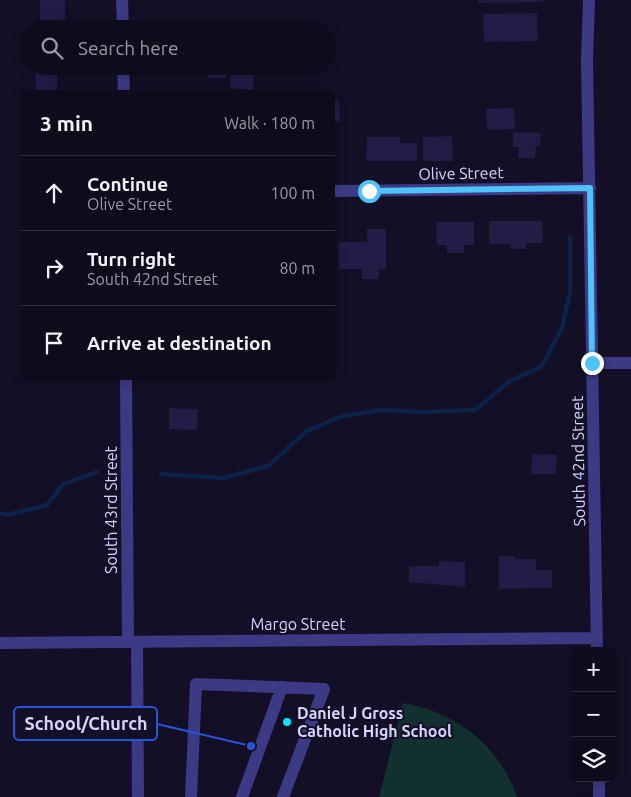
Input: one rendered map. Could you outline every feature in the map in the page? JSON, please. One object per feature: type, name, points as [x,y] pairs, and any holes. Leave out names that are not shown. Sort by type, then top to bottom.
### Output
[{"type":"street","points":[[122,0],[123,20]]},
{"type":"street","name":"South 42nd Street","points":[[589,0],[586,60],[590,188],[597,644]]},
{"type":"street","points":[[124,75],[124,90]]},
{"type":"street","name":"Olive Street","points":[[335,190],[590,188]]},
{"type":"street","points":[[592,363],[631,363]]},
{"type":"street","name":"South 43rd Street","points":[[126,380],[132,642],[138,797]]},
{"type":"street","name":"Margo Street","points":[[0,644],[132,642],[597,644]]},
{"type":"street","points":[[191,797],[196,684],[324,689],[283,797]]},
{"type":"street","points":[[242,797],[282,687]]},
{"type":"street","points":[[599,782],[599,797]]},
{"type":"green space","points":[[403,703],[441,714],[473,734],[499,762],[509,778],[517,797],[379,797]]},
{"type":"building","points":[[40,0],[65,0],[65,20],[40,20]]},
{"type":"building","points":[[478,0],[543,0],[543,2],[478,3]]},
{"type":"building","points":[[537,13],[538,41],[484,42],[483,14]]},
{"type":"building","points":[[35,75],[57,75],[57,90],[36,90]]},
{"type":"building","points":[[208,75],[226,75],[226,78],[208,78]]},
{"type":"building","points":[[231,75],[254,75],[253,90],[230,88]]},
{"type":"building","points":[[335,100],[339,100],[340,121],[335,121]]},
{"type":"building","points":[[514,108],[515,129],[487,130],[486,109]]},
{"type":"building","points":[[513,132],[541,133],[540,146],[536,146],[535,158],[518,158],[519,147],[513,147]]},
{"type":"building","points":[[452,136],[453,161],[423,161],[423,137]]},
{"type":"building","points":[[367,137],[400,137],[400,143],[417,143],[417,161],[366,161]]},
{"type":"building","points":[[489,221],[542,221],[543,243],[526,243],[526,249],[511,249],[510,244],[489,244]]},
{"type":"building","points":[[436,222],[474,222],[474,245],[464,245],[464,253],[447,253],[447,245],[437,245]]},
{"type":"building","points":[[367,229],[386,229],[386,269],[379,269],[379,279],[362,279],[362,269],[339,269],[339,242],[367,242]]},
{"type":"building","points":[[169,408],[198,409],[197,430],[169,429]]},
{"type":"building","points":[[532,454],[557,455],[556,474],[531,474]]},
{"type":"building","points":[[499,556],[515,556],[515,559],[536,559],[536,570],[552,570],[552,588],[499,589]]},
{"type":"building","points":[[439,561],[465,562],[465,587],[409,582],[409,566],[439,566]]},
{"type":"waterway","points":[[161,474],[223,478],[268,466],[307,431],[342,416],[382,410],[421,412],[475,410],[510,381],[541,367],[562,328],[570,293],[570,237]]},
{"type":"waterway","points":[[0,513],[7,515],[47,505],[63,484],[97,472]]},
{"type":"place","name":"Daniel J Gross Catholic High School","points":[[287,722]]},
{"type":"place","name":"School/Church","points":[[251,746]]},
{"type":"route","points":[[369,191],[590,188],[592,363]]}]
